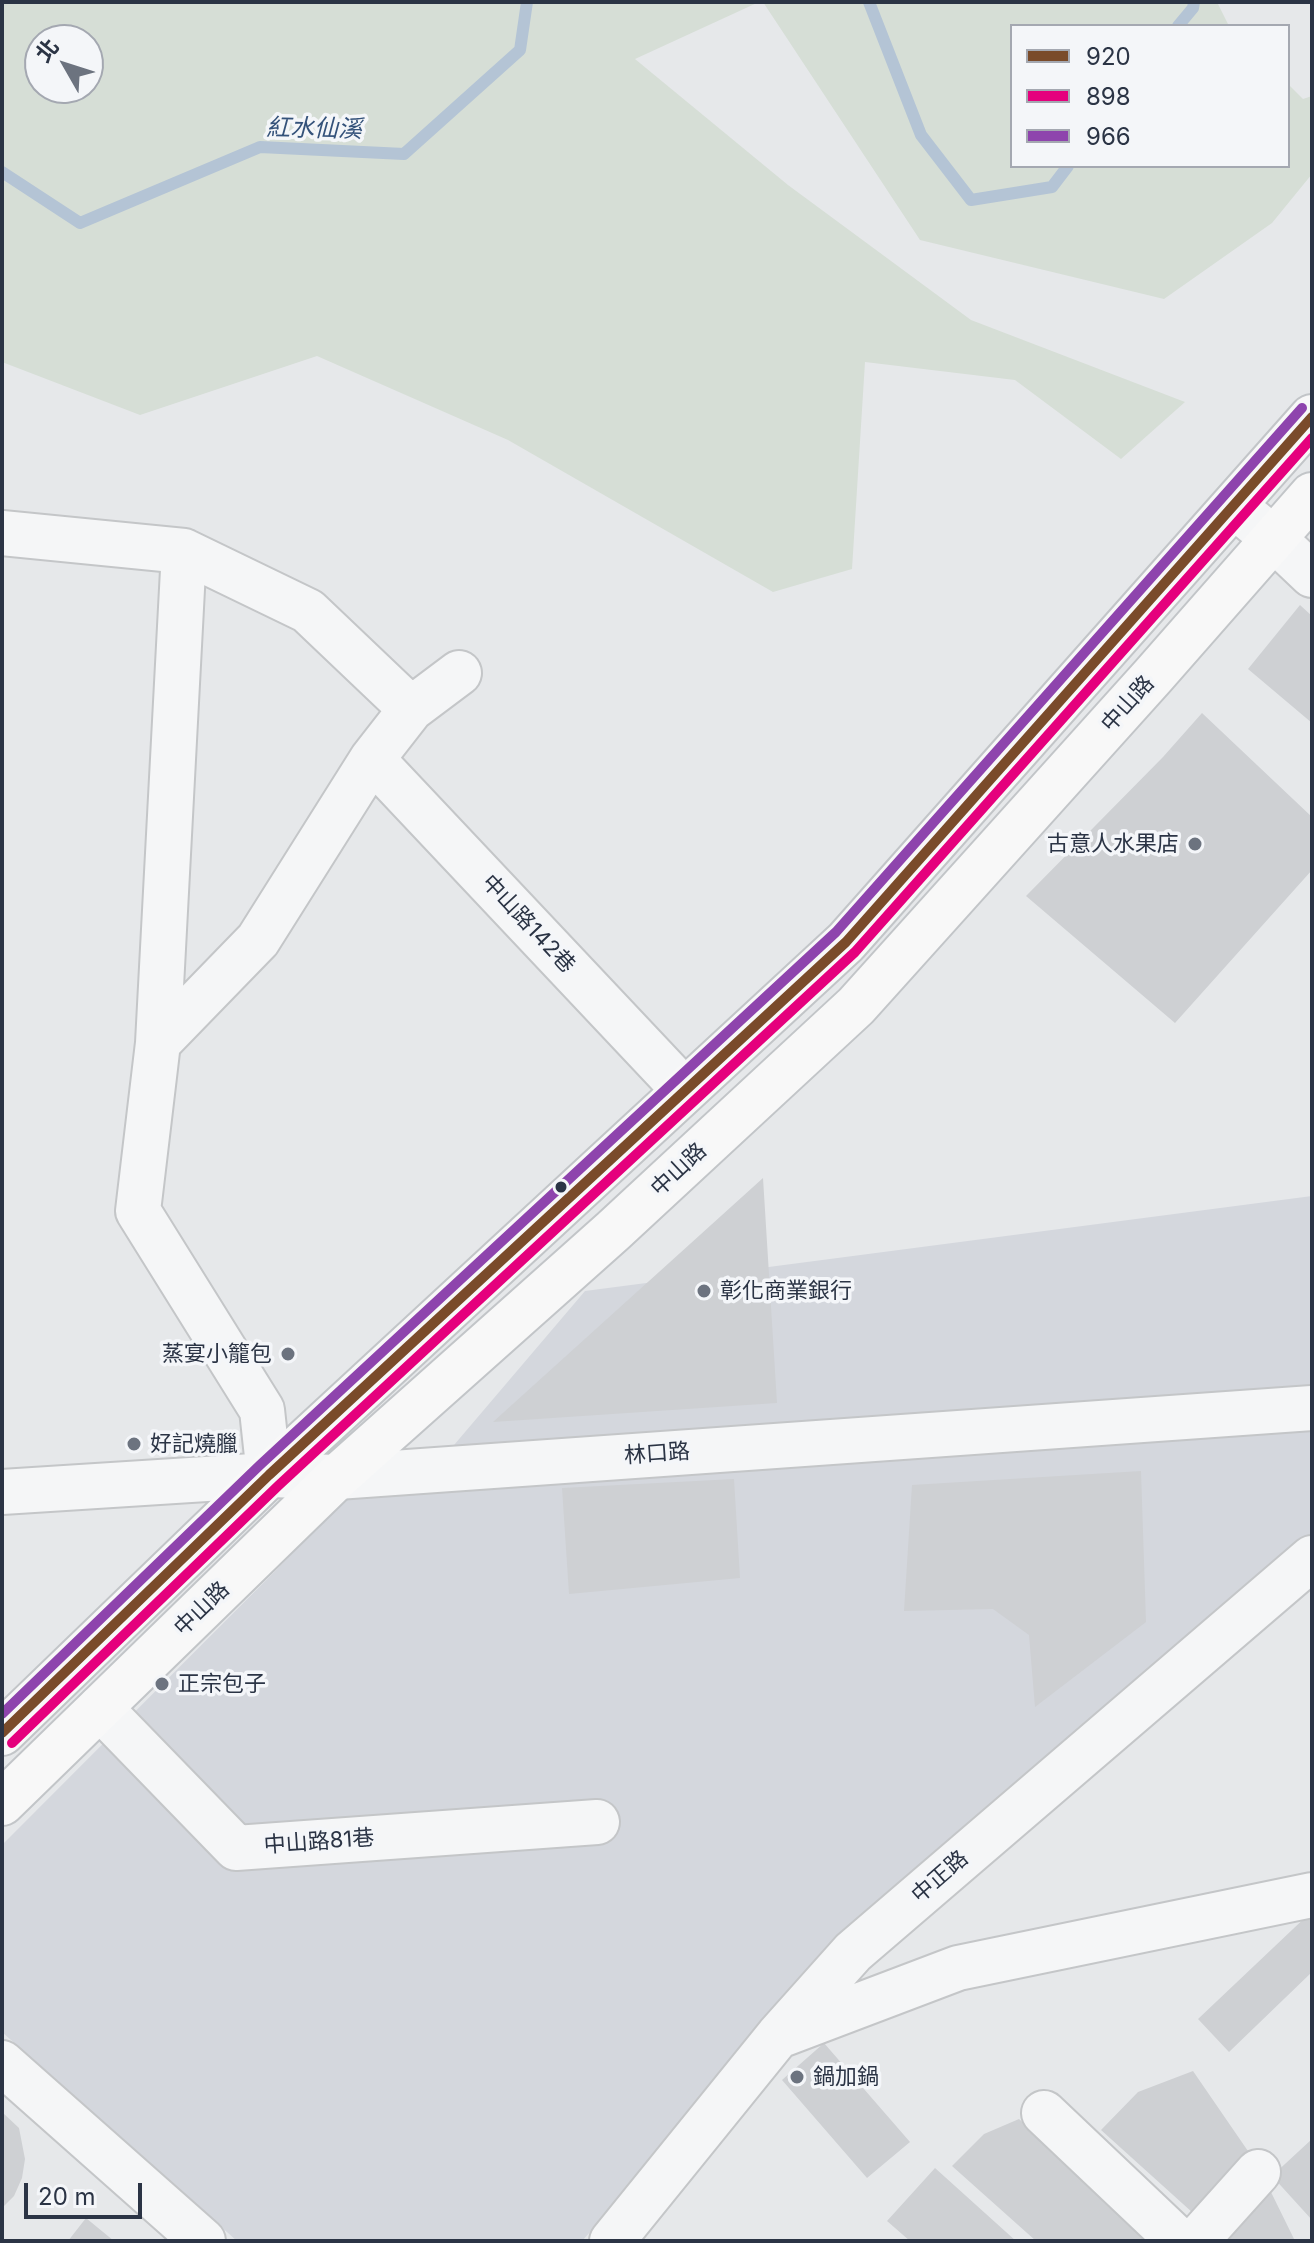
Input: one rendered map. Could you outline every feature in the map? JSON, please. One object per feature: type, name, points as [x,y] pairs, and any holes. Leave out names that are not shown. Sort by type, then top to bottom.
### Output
[{"type":"main road","points":[[2,1733],[269,1475],[846,942],[1312,417]]},
{"type":"main road","name":"中山路","points":[[2,1803],[337,1477],[613,1231],[856,1006],[1312,495]]},
{"type":"street","points":[[1234,506],[1312,575]]},
{"type":"street","points":[[2,533],[184,551],[308,611],[411,709]]},
{"type":"street","points":[[184,551],[158,1043],[138,1211],[262,1410],[269,1475]]},
{"type":"street","points":[[158,1043],[258,940],[372,759],[411,709],[459,673]]},
{"type":"street","name":"中山路142巷","points":[[372,759],[684,1090]]},
{"type":"street","name":"林口路","points":[[2,1492],[269,1475],[337,1477],[1312,1408]]},
{"type":"street","name":"中正路","points":[[612,2241],[778,2036],[853,1952],[1312,1558]]},
{"type":"street","name":"中山路81巷","points":[[100,1708],[236,1848],[597,1822]]},
{"type":"street","points":[[778,2036],[958,1968],[1312,1895]]},
{"type":"street","points":[[2,2063],[203,2241]]},
{"type":"street","points":[[1044,2113],[1179,2241]]},
{"type":"street","points":[[1196,2241],[1258,2172]]},
{"type":"shaded area","points":[[2,2],[759,2],[635,59],[788,185],[971,320],[1185,402],[1121,459],[1015,380],[865,362],[852,569],[773,592],[508,440],[317,356],[140,415],[2,362]]},
{"type":"shaded area","points":[[763,2],[1217,2],[1228,24],[1010,24],[1010,168],[1290,168],[1290,86],[1303,99],[1312,96],[1312,174],[1272,223],[1164,299],[920,240]]},
{"type":"shaded area","points":[[1312,1196],[1312,1549],[873,1918],[582,2241],[237,2241],[2,2032],[2,1845],[355,1491],[420,1485],[585,1291]]},
{"type":"building","points":[[1300,605],[1312,616],[1312,723],[1248,669]]},
{"type":"building","name":"古意人水果店","points":[[1202,713],[1312,817],[1312,870],[1175,1023],[1026,896]]},
{"type":"building","name":"彰化商業銀行","points":[[763,1178],[777,1403],[493,1422]]},
{"type":"building","points":[[1141,1471],[1146,1622],[1035,1707],[1029,1635],[993,1609],[904,1611],[912,1485]]},
{"type":"building","points":[[734,1479],[740,1578],[569,1594],[562,1488]]},
{"type":"building","points":[[1312,1911],[1312,1972],[1229,2052],[1198,2019]]},
{"type":"building","points":[[824,2043],[910,2142],[867,2178],[782,2080]]},
{"type":"building","points":[[1193,2071],[1250,2154],[1193,2213],[1101,2130],[1138,2092]]},
{"type":"building","points":[[2,2112],[19,2128],[25,2159],[22,2178],[14,2196],[2,2208]]},
{"type":"building","points":[[1019,2119],[1149,2234],[1142,2241],[1036,2241],[952,2166],[984,2134]]},
{"type":"building","points":[[1312,2139],[1312,2220],[1272,2176]]},
{"type":"building","points":[[935,2168],[1016,2241],[910,2241],[887,2221]]},
{"type":"building","points":[[1268,2186],[1295,2241],[1218,2241]]},
{"type":"building","points":[[86,2218],[114,2241],[68,2241]]},
{"type":"waterway","name":"紅水仙溪","points":[[2,172],[80,223],[260,147],[404,154],[520,50],[527,2]]},
{"type":"waterway","points":[[869,2],[921,135],[971,200],[1052,187],[1066,168]]},
{"type":"waterway","points":[[1180,24],[1193,8],[1194,2]]},
{"type":"transit line","name":"966","points":[[2,1714],[260,1465],[836,932],[1302,408]]},
{"type":"transit line","name":"920","points":[[2,1733],[269,1475],[846,942],[1312,417]]},
{"type":"transit line","name":"898","points":[[12,1743],[279,1485],[855,952],[1312,438]]},
{"type":"place","name":"古意人水果店","points":[[1195,844]]},
{"type":"place","name":"彰化商業銀行","points":[[704,1291]]},
{"type":"place","name":"蒸宴小籠包","points":[[288,1354]]},
{"type":"place","name":"好記燒臘","points":[[134,1444]]},
{"type":"place","name":"正宗包子","points":[[162,1684]]},
{"type":"place","name":"鍋加鍋","points":[[797,2077]]}]
